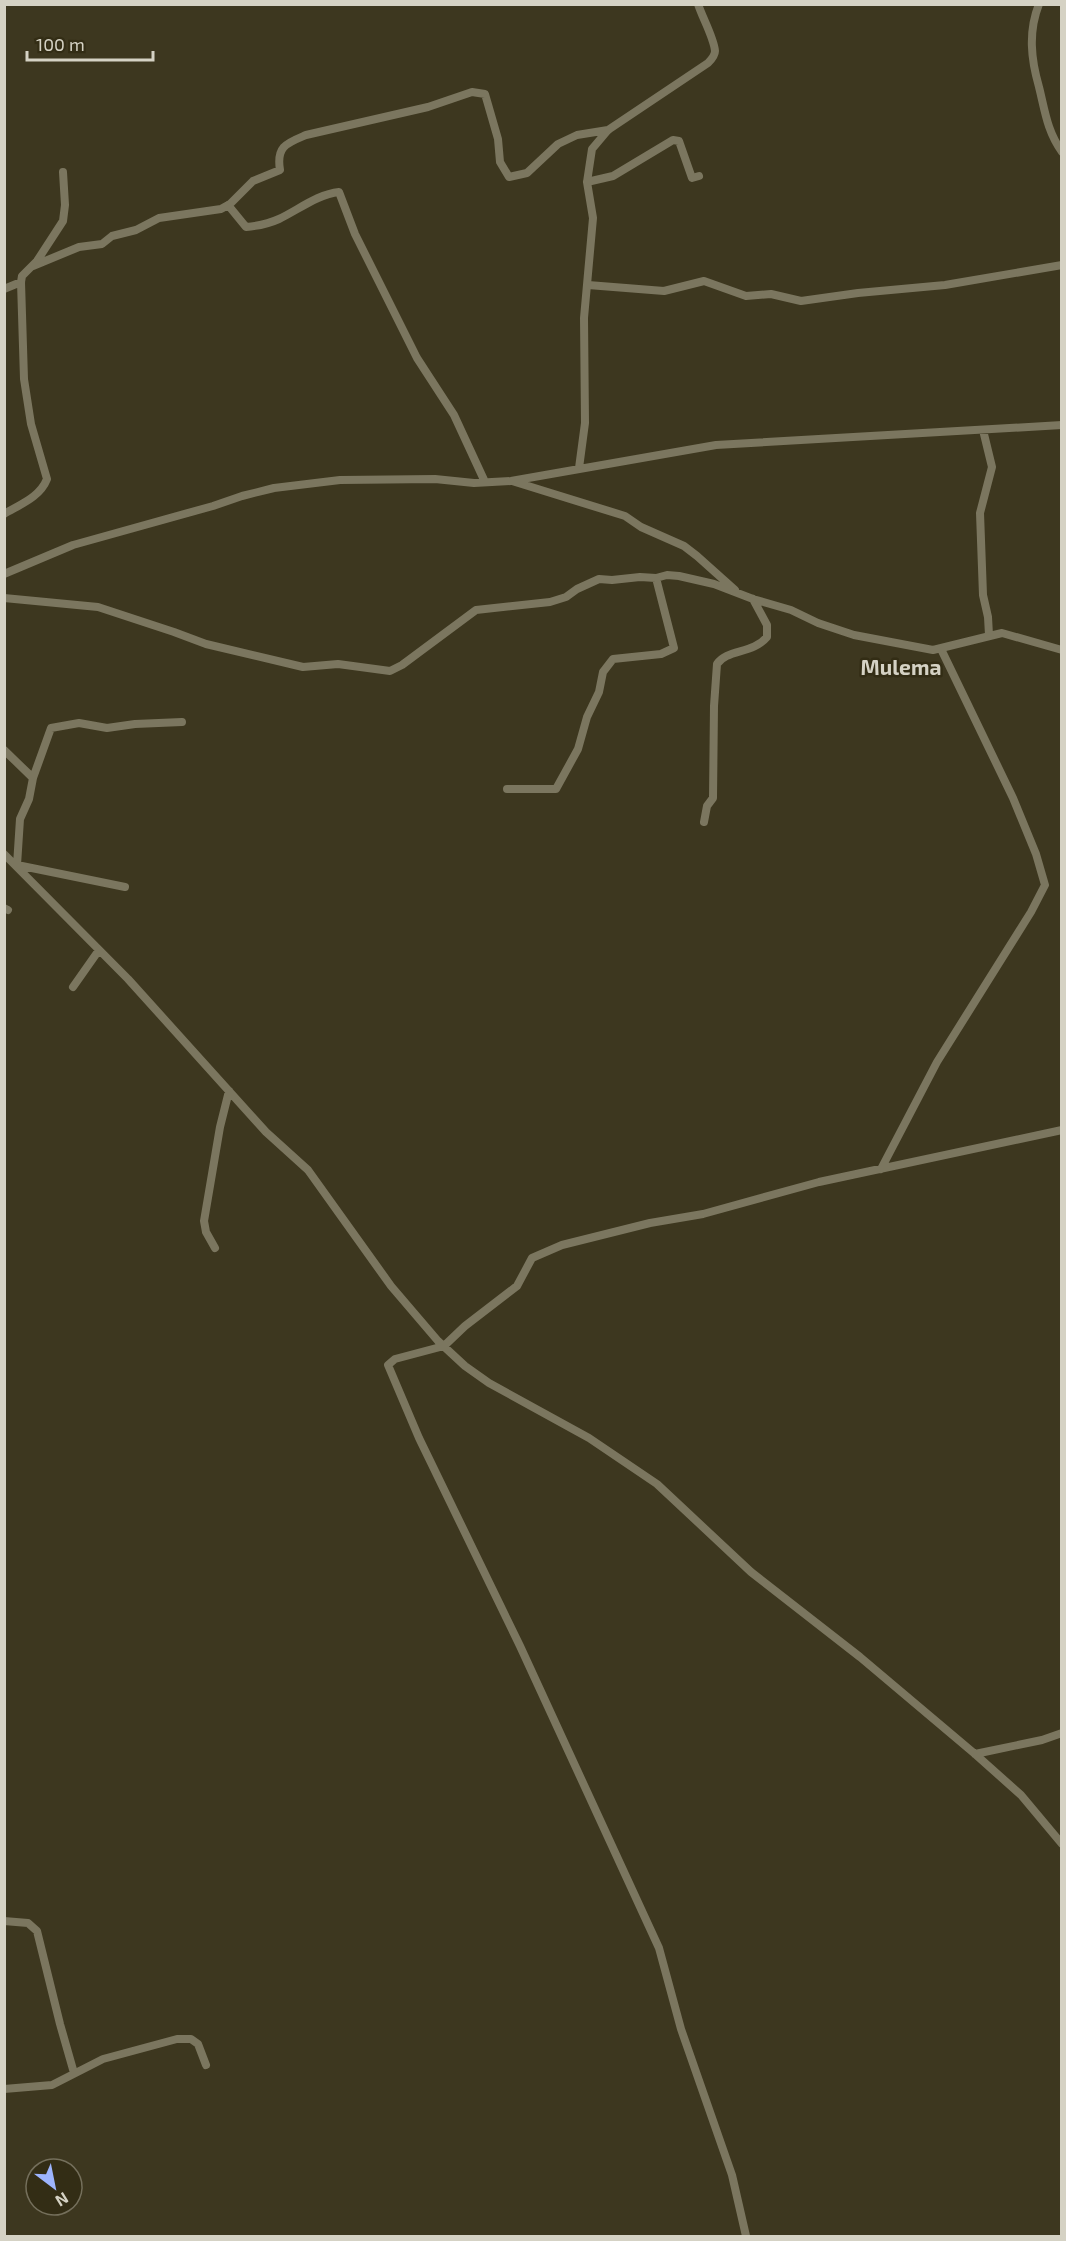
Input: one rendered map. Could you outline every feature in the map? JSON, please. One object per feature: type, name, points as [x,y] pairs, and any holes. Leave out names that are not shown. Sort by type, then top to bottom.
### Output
[{"type":"street","points":[[579,468],[585,423],[584,318],[593,218],[587,182],[592,149],[608,130],[713,58],[715,52],[713,44],[698,4]]},
{"type":"street","points":[[1039,4],[1032,26],[1034,73],[1046,120],[1053,139],[1062,152]]},
{"type":"street","points":[[33,266],[79,247],[101,245],[116,235],[136,230],[159,218],[221,209],[253,182],[280,170],[282,148],[288,143],[337,127],[428,107],[472,92],[485,94],[498,139],[500,162],[509,177],[527,173],[558,144],[577,135],[608,130]]},
{"type":"street","points":[[587,182],[613,176],[673,140],[680,141],[692,178],[699,176]]},
{"type":"street","points":[[4,514],[36,496],[44,488],[48,479],[31,423],[24,379],[21,282],[22,276],[33,266],[63,221],[65,205],[63,172]]},
{"type":"street","points":[[228,205],[246,227],[264,225],[327,193],[339,192],[355,234],[417,358],[454,415],[485,482]]},
{"type":"street","points":[[588,285],[664,291],[704,281],[746,296],[771,294],[801,301],[945,285],[1062,265]]},
{"type":"street","points":[[4,290],[21,282]]},
{"type":"street","points":[[4,574],[73,545],[213,506],[242,495],[274,488],[340,480],[511,481],[716,445],[1062,425]]},
{"type":"street","points":[[983,430],[992,467],[980,513],[983,595],[990,635]]},
{"type":"street","points":[[511,481],[625,516],[641,527],[684,546],[739,594]]},
{"type":"street","points":[[4,598],[98,607],[206,644],[303,668],[338,664],[390,671],[476,610],[550,602],[566,597],[599,579],[656,578],[667,575],[714,584],[791,610],[842,632],[933,650],[1002,633],[1062,650]]},
{"type":"street","points":[[507,789],[556,789],[578,749],[587,717],[599,692],[603,672],[613,659],[661,654],[674,648],[656,578]]},
{"type":"street","points":[[704,822],[707,806],[714,798],[714,705],[717,664],[724,657],[758,646],[767,637],[766,625],[753,599]]},
{"type":"street","points":[[881,1168],[937,1062],[1031,912],[1045,885],[1036,854],[1013,798],[941,649]]},
{"type":"street","points":[[17,865],[20,819],[29,799],[33,778],[51,728],[79,723],[107,729],[135,724],[182,722]]},
{"type":"street","points":[[4,750],[33,778]]},
{"type":"street","points":[[4,854],[128,979],[266,1132],[308,1170],[391,1286],[444,1346],[465,1366],[489,1383],[589,1438],[657,1484],[680,1503],[751,1572],[860,1657],[975,1754],[1021,1795],[1062,1844]]},
{"type":"street","points":[[17,865],[125,887]]},
{"type":"street","points":[[73,987],[99,950]]},
{"type":"street","points":[[214,1248],[206,1232],[204,1221],[220,1127],[229,1091]]},
{"type":"street","points":[[746,2236],[732,2175],[681,2029],[659,1947],[388,1365],[395,1359],[444,1346],[465,1326],[517,1286],[532,1258],[562,1245],[650,1223],[703,1214],[819,1182],[1062,1130]]},
{"type":"street","points":[[975,1754],[1042,1740],[1062,1733]]},
{"type":"street","points":[[4,1921],[23,1922],[33,1926],[37,1931],[74,2073]]},
{"type":"street","points":[[4,2090],[52,2085],[103,2059],[177,2039],[190,2039],[198,2044],[206,2065]]},
{"type":"district","name":"Mulema","points":[[901,668]]}]
